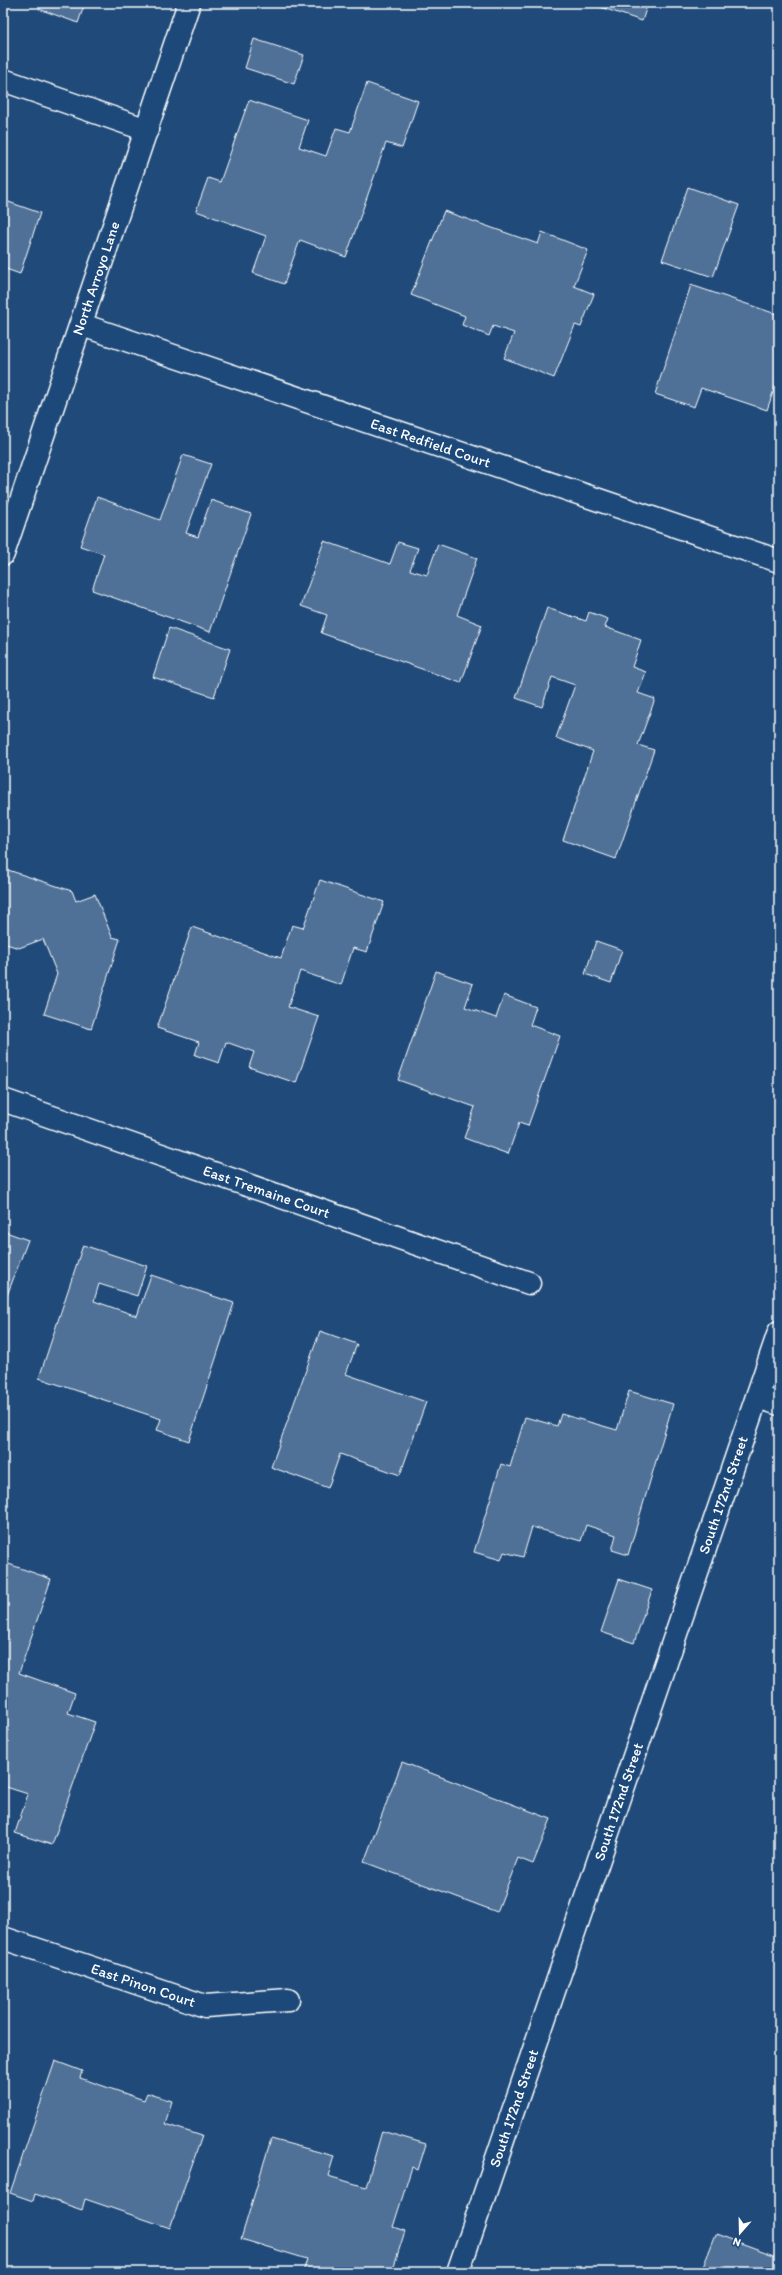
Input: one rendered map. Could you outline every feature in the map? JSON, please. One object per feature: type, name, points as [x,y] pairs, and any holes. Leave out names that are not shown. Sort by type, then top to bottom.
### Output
[{"type":"street","name":"North Arroyo Lane","points":[[3,554],[82,325],[189,3]]},
{"type":"street","points":[[3,80],[147,130]]},
{"type":"street","name":"East Redfield Court","points":[[82,325],[779,561]]},
{"type":"street","name":"East Tremaine Court","points":[[3,1100],[530,1283]]},
{"type":"street","name":"South 172nd Street","points":[[458,2272],[779,1332]]},
{"type":"street","points":[[758,1396],[779,1404]]},
{"type":"street","name":"East Pinon Court","points":[[3,1938],[205,2006],[288,2000]]},
{"type":"building","points":[[41,3],[85,3],[78,23],[39,9]]},
{"type":"building","points":[[588,3],[648,3],[642,21]]},
{"type":"building","points":[[254,39],[304,55],[294,84],[245,68]]},
{"type":"building","points":[[367,83],[418,101],[402,148],[386,143],[346,257],[300,240],[284,284],[253,273],[266,236],[196,211],[208,178],[220,182],[249,100],[308,120],[299,147],[326,156],[336,128],[350,132]]},
{"type":"building","points":[[688,187],[739,205],[713,277],[662,260]]},
{"type":"building","points":[[3,200],[40,213],[20,274],[6,269],[3,277]]},
{"type":"building","points":[[444,211],[538,244],[542,232],[588,250],[574,286],[594,294],[581,327],[575,325],[554,378],[504,358],[514,333],[493,326],[489,336],[462,325],[465,316],[411,295]]},
{"type":"building","points":[[691,285],[779,315],[779,375],[767,410],[701,388],[694,407],[655,394]]},
{"type":"building","points":[[183,455],[211,464],[186,533],[198,537],[211,500],[251,514],[210,632],[92,590],[104,554],[80,546],[97,497],[160,520]]},
{"type":"building","points":[[324,541],[390,564],[398,542],[418,548],[410,570],[427,575],[438,544],[477,558],[457,615],[482,625],[461,683],[321,633],[327,615],[301,606]]},
{"type":"building","points":[[547,608],[586,621],[589,612],[608,619],[605,627],[641,640],[632,667],[646,672],[638,693],[655,699],[638,745],[654,750],[616,859],[563,840],[593,751],[556,738],[575,685],[552,677],[542,707],[516,698]]},
{"type":"building","points":[[169,628],[230,649],[214,697],[153,677]]},
{"type":"building","points":[[3,859],[8,870],[72,891],[76,901],[95,894],[112,937],[120,939],[91,1029],[44,1014],[57,974],[43,939],[19,948],[3,943]]},
{"type":"building","points":[[320,880],[384,902],[367,952],[353,948],[341,985],[300,971],[288,1007],[319,1017],[296,1083],[249,1067],[254,1052],[226,1042],[219,1063],[195,1055],[199,1042],[157,1028],[192,927],[281,958],[292,925],[303,928]]},
{"type":"building","points":[[596,941],[622,950],[611,983],[585,974]]},
{"type":"building","points":[[436,971],[473,984],[465,1007],[496,1018],[504,995],[536,1007],[530,1025],[560,1036],[528,1126],[519,1123],[508,1154],[464,1138],[475,1107],[398,1080]]},
{"type":"building","points":[[3,1231],[28,1240],[3,1306]]},
{"type":"building","points":[[83,1245],[147,1266],[137,1296],[99,1284],[94,1301],[137,1316],[151,1275],[234,1303],[189,1441],[157,1430],[161,1419],[39,1378]]},
{"type":"building","points":[[320,1331],[357,1344],[346,1374],[426,1402],[400,1475],[340,1454],[328,1488],[271,1467]]},
{"type":"building","points":[[629,1391],[673,1404],[628,1555],[612,1550],[616,1535],[586,1525],[581,1541],[532,1527],[523,1557],[504,1552],[501,1560],[474,1552],[501,1464],[510,1467],[525,1417],[557,1426],[561,1414],[617,1430]]},
{"type":"building","points":[[3,1562],[51,1579],[19,1673],[75,1693],[68,1713],[95,1722],[52,1845],[15,1833],[28,1794],[3,1786]]},
{"type":"building","points":[[619,1579],[652,1590],[634,1643],[601,1632]]},
{"type":"building","points":[[402,1762],[551,1819],[533,1864],[518,1858],[497,1912],[364,1862]]},
{"type":"building","points":[[55,2061],[82,2071],[80,2078],[144,2100],[147,2093],[172,2101],[165,2124],[202,2136],[170,2228],[85,2199],[82,2210],[35,2194],[33,2201],[10,2193]]},
{"type":"building","points":[[382,2131],[426,2144],[418,2170],[412,2167],[393,2227],[405,2231],[392,2272],[303,2272],[307,2259],[241,2239],[271,2139],[334,2156],[328,2176],[366,2187]]},
{"type":"building","points":[[716,2234],[779,2257],[779,2272],[701,2272]]}]
